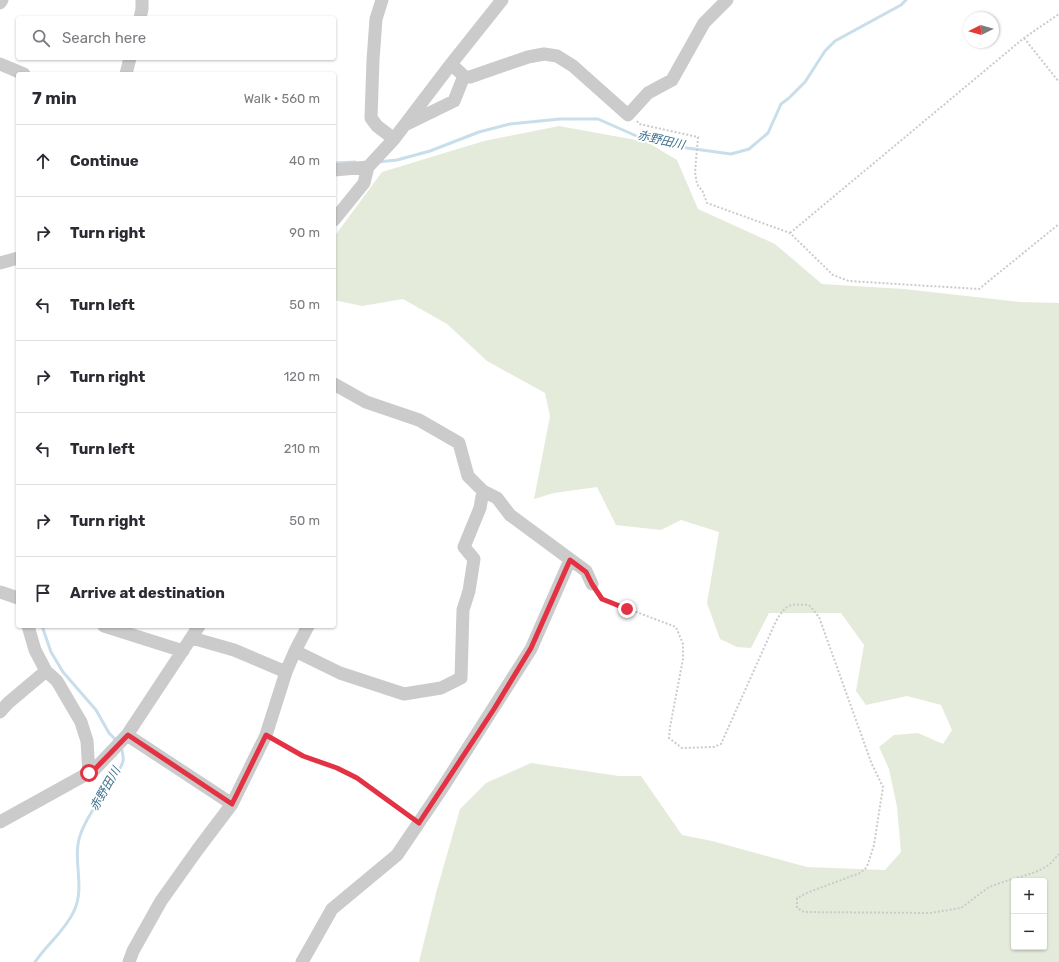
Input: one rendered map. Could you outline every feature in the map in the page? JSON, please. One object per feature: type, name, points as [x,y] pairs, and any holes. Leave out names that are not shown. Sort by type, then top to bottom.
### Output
[{"type":"street","points":[[140,16],[142,0]]},
{"type":"street","points":[[382,0],[376,19],[371,118],[377,126],[394,139]]},
{"type":"street","points":[[336,218],[364,183],[368,167],[394,139],[450,64],[502,0]]},
{"type":"street","points":[[450,64],[464,76],[470,77],[528,57],[544,54],[557,56],[573,66],[628,115],[648,93],[672,80],[704,23],[727,0]]},
{"type":"street","points":[[126,72],[130,60]]},
{"type":"street","points":[[0,64],[19,72]]},
{"type":"street","points":[[404,125],[454,101],[464,76]]},
{"type":"street","points":[[336,170],[368,167]]},
{"type":"street","points":[[0,263],[16,259]]},
{"type":"street","points":[[336,385],[366,402],[419,420],[459,443],[468,476],[483,491],[497,498],[510,515],[586,572],[592,584]]},
{"type":"street","points":[[295,651],[340,673],[404,694],[441,688],[461,678],[463,610],[469,591],[474,559],[464,547],[480,508],[483,491]]},
{"type":"street","points":[[302,962],[332,909],[397,855],[419,823],[494,709],[531,648],[570,560]]},
{"type":"street","points":[[0,592],[16,597]]},
{"type":"street","points":[[29,628],[35,650],[46,671],[57,681],[82,722],[87,741],[89,773]]},
{"type":"street","points":[[110,628],[183,651]]},
{"type":"street","points":[[0,822],[94,770],[128,735],[199,628]]},
{"type":"street","points":[[129,962],[133,951],[161,901],[232,804],[266,735],[286,672],[307,628]]},
{"type":"street","points":[[192,638],[234,650],[286,672]]},
{"type":"street","points":[[0,712],[8,703],[46,671]]},
{"type":"street","points":[[128,735],[232,804]]},
{"type":"path","points":[[790,234],[1024,38],[1059,14]]},
{"type":"path","points":[[1024,38],[1059,82]]},
{"type":"path","points":[[628,115],[639,124],[698,137],[695,172],[697,184],[708,203],[790,234],[833,275],[849,281],[979,289],[1059,224]]},
{"type":"path","points":[[592,584],[602,599],[676,627],[683,644],[683,659],[669,738],[682,748],[714,747],[721,744],[776,621],[784,608],[793,604],[809,605],[819,617],[872,762],[883,787],[874,845],[868,864],[860,873],[808,892],[797,898],[797,908],[804,912],[930,913],[956,910],[961,908],[989,887],[1036,872],[1049,864],[1059,854]]},
{"type":"path","points":[[266,735],[303,756],[337,768],[357,778],[419,823]]},
{"type":"green space","points":[[559,126],[647,142],[677,160],[698,209],[775,244],[822,284],[904,289],[1020,302],[1059,303],[1059,962],[419,962],[436,893],[460,809],[486,783],[531,763],[619,776],[641,776],[682,835],[712,841],[807,867],[885,870],[901,852],[897,807],[889,769],[879,747],[894,735],[918,733],[943,744],[952,730],[941,705],[907,696],[866,705],[856,691],[864,645],[841,613],[769,613],[751,648],[737,647],[720,639],[707,603],[719,532],[681,520],[661,530],[616,525],[597,487],[554,493],[534,499],[550,416],[545,393],[487,361],[447,324],[403,299],[362,306],[336,300],[336,234],[382,172],[484,141]]},
{"type":"waterway","name":"赤野田川","points":[[378,162],[397,160],[430,151],[479,132],[510,124],[560,119],[598,119],[641,138],[687,148],[731,154],[749,149],[768,133],[781,104],[805,82],[825,51],[835,41],[901,5],[906,0]]},
{"type":"waterway","name":"赤野田川","points":[[336,163],[355,162]]},
{"type":"waterway","name":"赤野田川","points":[[43,628],[51,652],[63,672],[96,710],[109,733],[116,740]]},
{"type":"waterway","name":"赤野田川","points":[[35,962],[66,925],[74,911],[79,892],[78,843],[88,817],[122,765],[123,758],[121,746]]},
{"type":"route","points":[[89,773],[94,770],[128,735],[232,804],[266,735],[303,756],[337,768],[357,778],[419,823],[494,709],[531,648],[570,560],[586,572],[602,599],[627,609]]}]
